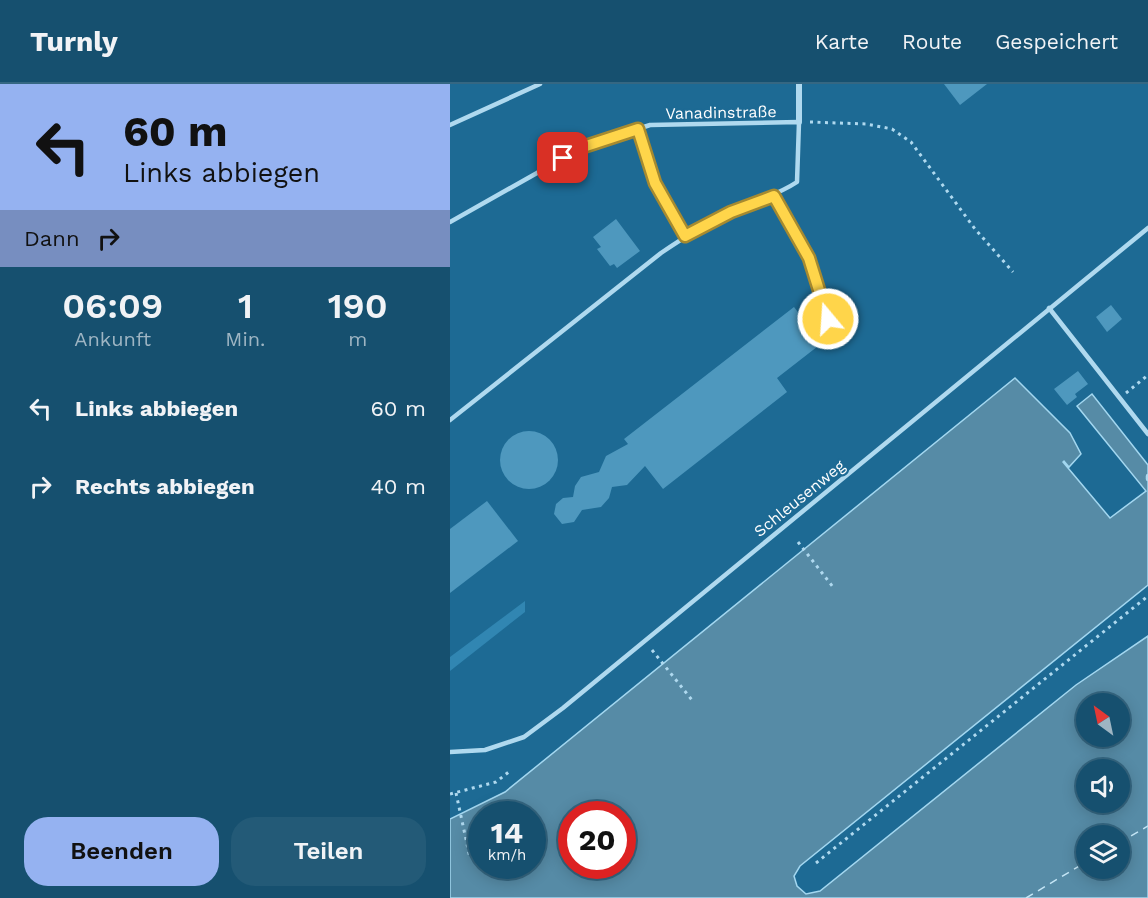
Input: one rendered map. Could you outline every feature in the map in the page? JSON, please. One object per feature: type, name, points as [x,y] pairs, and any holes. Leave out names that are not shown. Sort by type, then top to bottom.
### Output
[{"type":"street","points":[[799,84],[799,122]]},
{"type":"lane","points":[[450,125],[540,84]]},
{"type":"lane","points":[[450,420],[660,253],[685,236],[731,212],[774,196],[797,182],[799,122]]},
{"type":"lane","name":"Vanadinstraße","points":[[450,222],[583,147],[650,125],[799,122]]},
{"type":"lane","points":[[638,129],[655,183],[685,236]]},
{"type":"lane","points":[[774,196],[809,258],[828,319]]},
{"type":"lane","name":"Schleusenweg","points":[[450,752],[485,750],[524,737],[563,708],[1148,228]]},
{"type":"lane","points":[[1049,308],[1148,434]]},
{"type":"path","points":[[799,122],[866,124],[892,129],[910,142],[975,229],[1013,272]]},
{"type":"path","points":[[1120,397],[1148,375]]},
{"type":"path","points":[[798,542],[833,587]]},
{"type":"path","points":[[816,863],[1148,596]]},
{"type":"path","points":[[652,650],[692,700]]},
{"type":"path","points":[[450,794],[496,782],[510,771]]},
{"type":"path","points":[[456,793],[468,849]]},
{"type":"shaded area","points":[[1015,378],[1070,433],[1081,454],[1069,467],[1063,462],[1110,518],[1146,491],[1077,406],[1092,394],[1148,465],[1148,585],[800,866],[794,876],[797,886],[806,894],[820,891],[1076,685],[1148,636],[1148,898],[450,898],[450,819],[468,810],[468,879],[546,879],[546,801],[487,801],[505,792]]},
{"type":"shaded area","points":[[525,601],[525,612],[450,671],[450,657]]},
{"type":"building","points":[[944,84],[987,84],[960,105]]},
{"type":"building","points":[[616,219],[640,251],[617,268],[614,264],[610,266],[597,249],[601,247],[593,237]]},
{"type":"building","points":[[1111,305],[1122,319],[1107,332],[1096,317]]},
{"type":"building","points":[[794,307],[822,343],[777,378],[787,392],[663,489],[645,466],[627,485],[612,487],[609,498],[601,507],[582,510],[574,522],[562,524],[554,514],[556,504],[563,498],[573,497],[575,486],[581,477],[599,472],[606,456],[628,444],[624,439]]},
{"type":"building","points":[[1078,371],[1088,384],[1075,394],[1077,397],[1067,405],[1054,389]]},
{"type":"building","points":[[529,431],[540,433],[553,444],[558,460],[556,471],[545,484],[529,489],[518,487],[505,476],[500,460],[502,449],[513,436]]},
{"type":"building","points":[[487,501],[518,541],[450,593],[450,529]]},
{"type":"ferry route","points":[[1130,837],[1148,826]]},
{"type":"ferry route","points":[[1026,898],[1076,868]]},
{"type":"route","points":[[563,158],[583,147],[638,129],[655,183],[685,236],[731,212],[774,196],[809,258],[828,319]]}]
